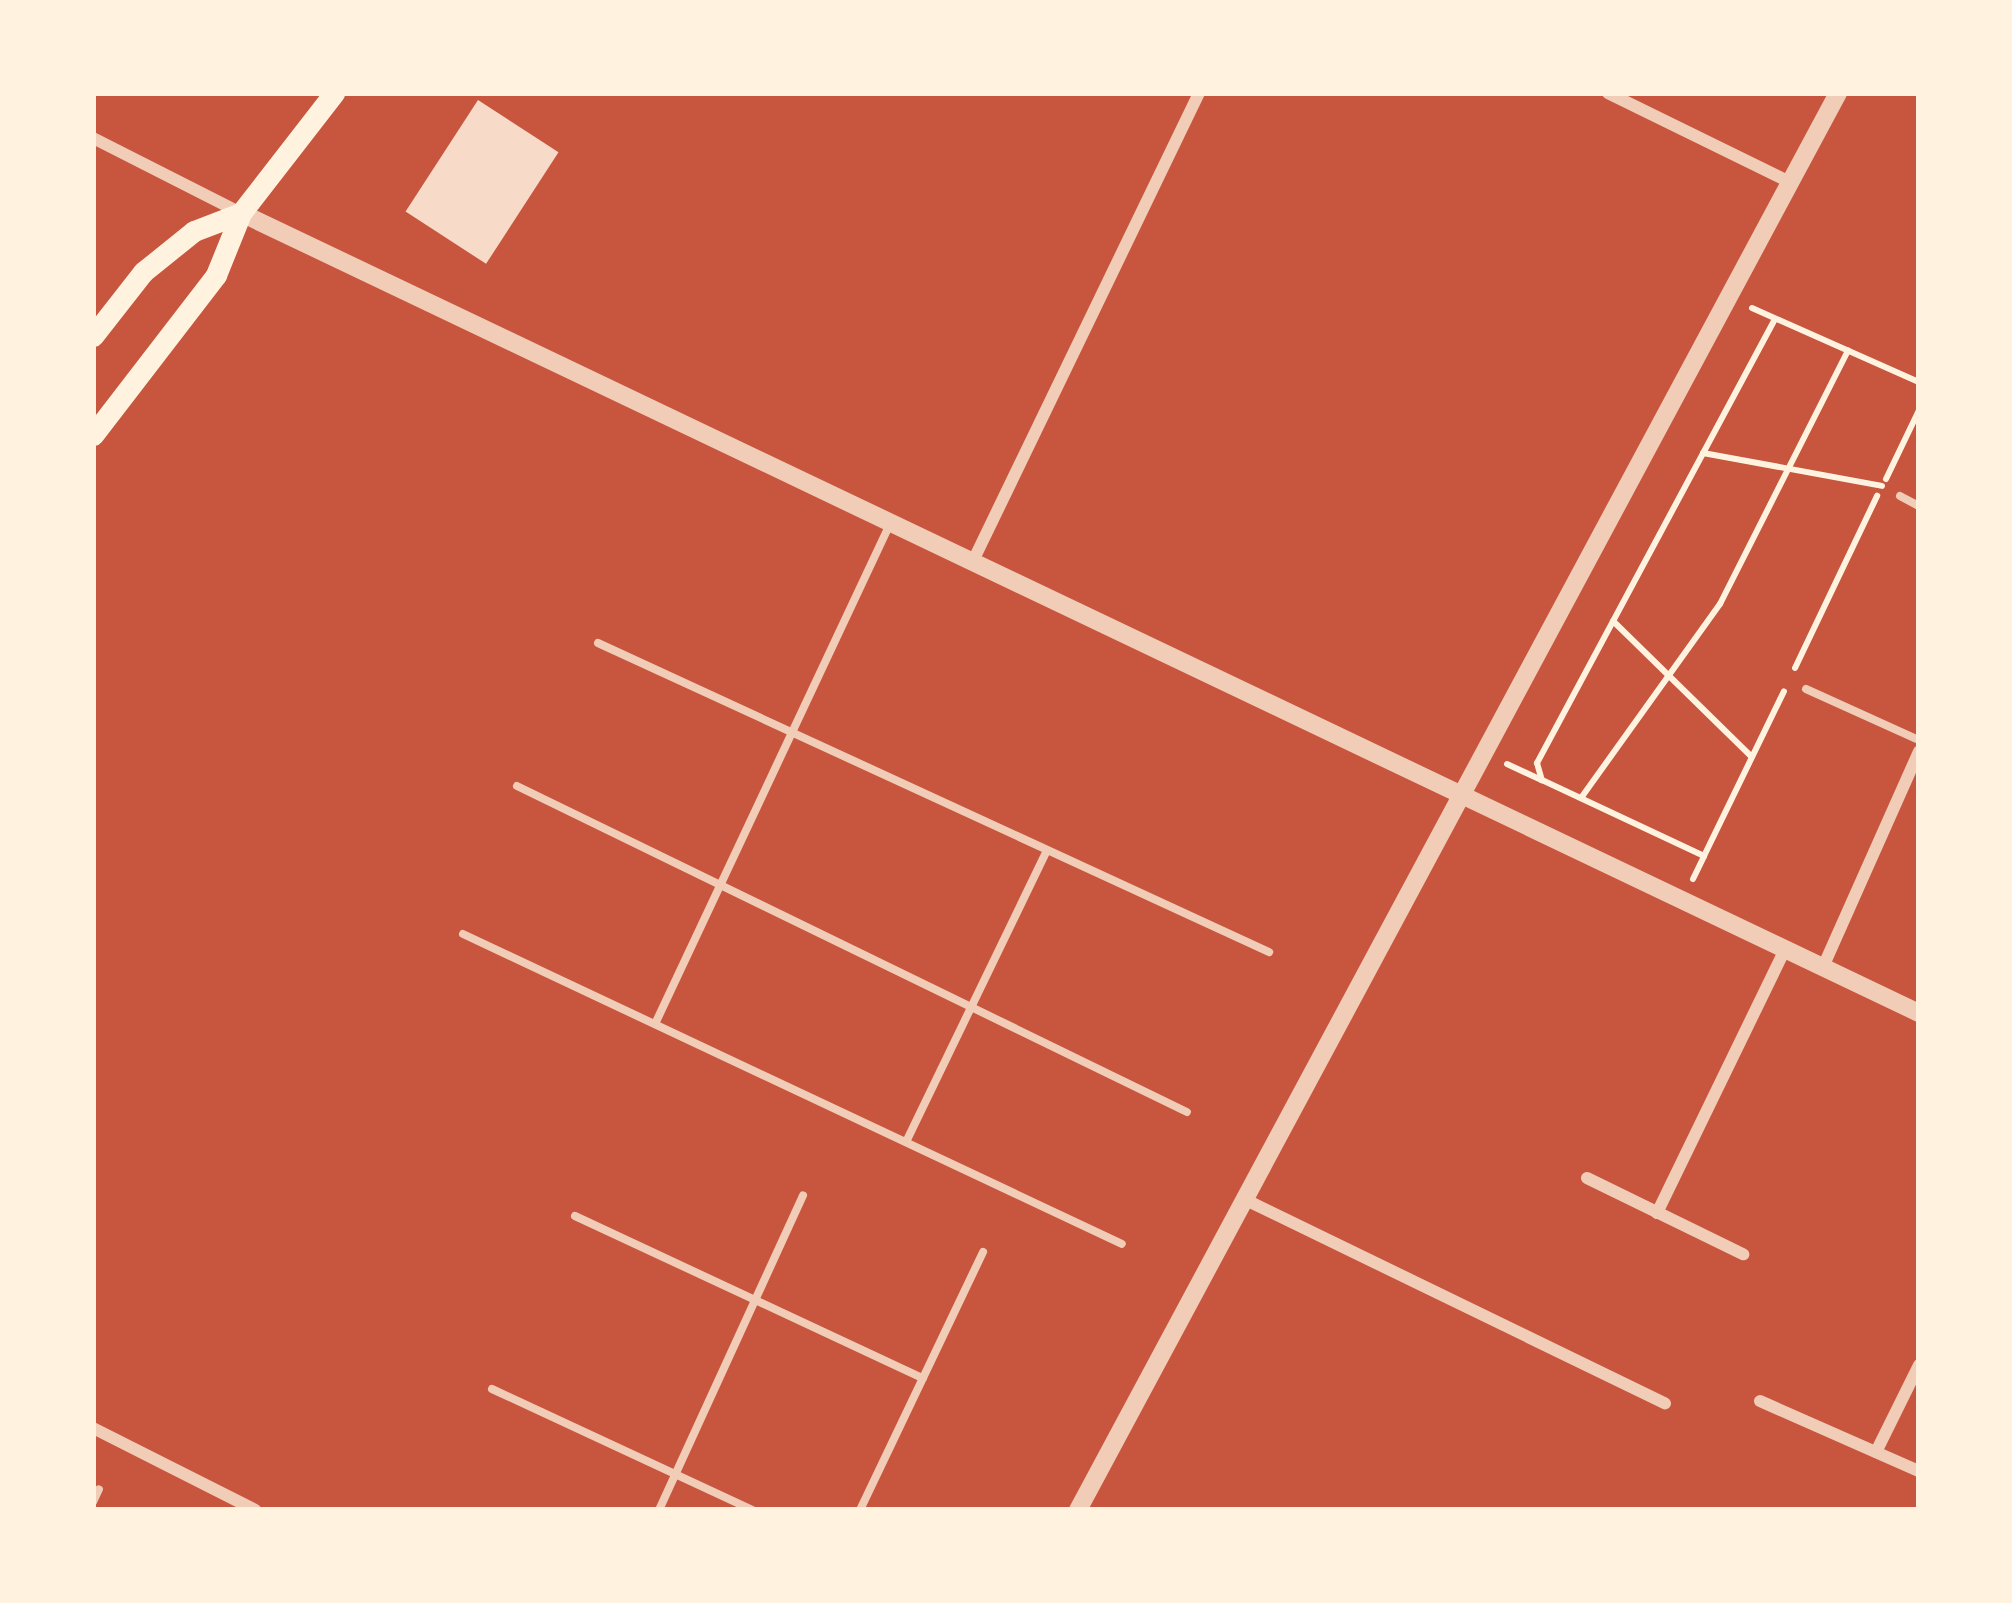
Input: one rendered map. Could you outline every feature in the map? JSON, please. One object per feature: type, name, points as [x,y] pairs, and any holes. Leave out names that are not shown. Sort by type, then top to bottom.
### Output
[{"type":"main road","points":[[93,435],[216,275],[241,213],[334,93]]},
{"type":"main road","points":[[93,336],[143,272],[194,231],[241,213]]},
{"type":"street","points":[[973,562],[1198,93]]},
{"type":"street","points":[[1608,93],[1790,182]]},
{"type":"street","points":[[1078,1510],[1838,93]]},
{"type":"street","points":[[93,138],[241,213],[1919,1013]]},
{"type":"street","points":[[1822,967],[1919,752]]},
{"type":"street","points":[[1657,1213],[1785,949]]},
{"type":"street","points":[[1587,1178],[1743,1254]]},
{"type":"street","points":[[1244,1199],[1665,1403]]},
{"type":"street","points":[[1876,1452],[1919,1365]]},
{"type":"street","points":[[1760,1401],[1919,1471]]},
{"type":"street","points":[[93,1428],[255,1510]]},
{"type":"lane","points":[[1900,496],[1919,506]]},
{"type":"lane","points":[[655,1024],[797,735],[891,522]]},
{"type":"lane","points":[[598,644],[1269,952]]},
{"type":"lane","points":[[1806,689],[1919,740]]},
{"type":"lane","points":[[517,786],[1187,1112]]},
{"type":"lane","points":[[905,1142],[1047,850]]},
{"type":"lane","points":[[464,934],[1122,1244]]},
{"type":"lane","points":[[659,1510],[803,1196]]},
{"type":"lane","points":[[574,1216],[923,1378]]},
{"type":"lane","points":[[860,1510],[983,1252]]},
{"type":"lane","points":[[492,1389],[753,1510]]},
{"type":"lane","points":[[93,1502],[99,1490]]},
{"type":"path","points":[[1541,780],[1537,763],[1775,319],[1919,382]]},
{"type":"path","points":[[1581,798],[1673,680],[1847,351]]},
{"type":"path","points":[[1484,753],[1705,856],[1919,410]]},
{"type":"path","points":[[1703,453],[1882,486],[1900,496]]},
{"type":"path","points":[[1613,621],[1752,757]]},
{"type":"building","points":[[478,100],[559,152],[486,264],[406,212]]}]
